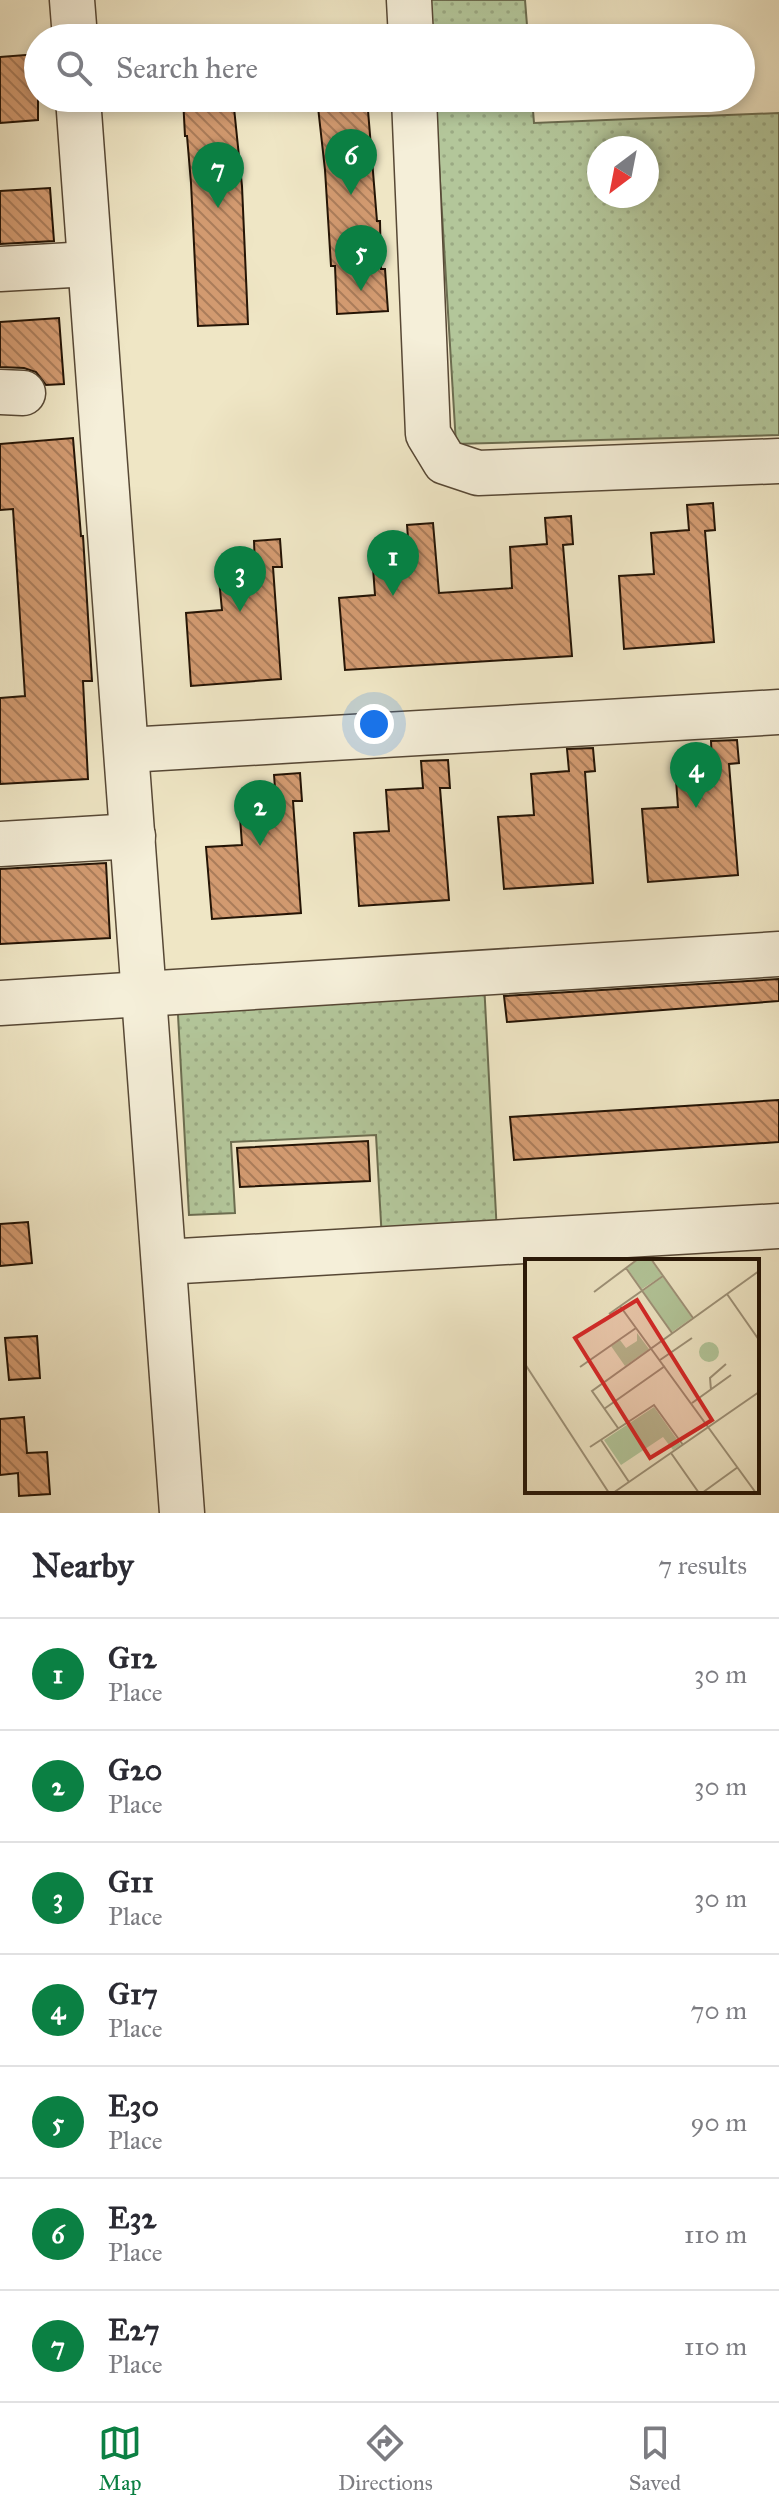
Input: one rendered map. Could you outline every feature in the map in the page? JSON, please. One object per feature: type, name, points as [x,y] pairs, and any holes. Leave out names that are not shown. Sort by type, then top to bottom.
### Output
[{"type":"lane","points":[[72,0],[74,24]]},
{"type":"lane","points":[[409,0],[410,24]]},
{"type":"lane","points":[[79,112],[182,1513]]},
{"type":"lane","points":[[415,112],[428,434],[445,462],[478,473],[779,461]]},
{"type":"lane","points":[[0,269],[89,264]]},
{"type":"lane","points":[[127,750],[779,712]]},
{"type":"lane","points":[[0,844],[133,836]]},
{"type":"lane","points":[[0,1003],[779,954]]},
{"type":"lane","points":[[164,1262],[779,1226]]},
{"type":"green space","points":[[429,0],[525,0],[527,24],[431,24]]},
{"type":"green space","points":[[436,112],[533,112],[534,123],[779,113],[779,435],[456,444]]},
{"type":"green space","points":[[484,982],[497,1234],[382,1240],[376,1135],[231,1142],[235,1213],[189,1215],[177,997]]},
{"type":"building","points":[[24,55],[24,112],[38,112],[38,120],[0,123],[0,57]]},
{"type":"building","points":[[184,112],[234,112],[242,186],[248,324],[198,326],[191,183]]},
{"type":"building","points":[[319,112],[368,112],[377,221],[380,221],[381,269],[385,269],[388,311],[337,314]]},
{"type":"building","points":[[50,188],[54,241],[0,244],[0,191]]},
{"type":"building","points":[[59,318],[64,384],[46,385],[36,372],[0,367],[0,322]]},
{"type":"building","points":[[73,438],[92,681],[83,681],[88,779],[0,784],[0,698],[25,696],[13,509],[0,510],[0,444]]},
{"type":"building","points":[[713,503],[715,530],[705,531],[714,642],[624,649],[619,576],[654,574],[651,533],[689,530],[687,505]]},
{"type":"building","points":[[571,516],[573,544],[563,545],[572,656],[345,670],[339,598],[375,595],[372,554],[409,551],[407,525],[433,523],[439,593],[512,588],[510,547],[547,544],[545,518]]},
{"type":"building","points":[[280,539],[282,567],[273,567],[281,679],[191,686],[186,613],[222,610],[218,569],[255,567],[254,541]]},
{"type":"building","points":[[737,740],[739,763],[729,764],[738,875],[648,882],[642,809],[678,807],[675,766],[712,764],[711,741]]},
{"type":"building","points":[[593,748],[595,771],[585,772],[593,883],[504,889],[498,817],[534,815],[531,774],[569,771],[567,749]]},
{"type":"building","points":[[448,760],[450,788],[440,788],[449,900],[359,906],[354,833],[389,831],[386,790],[423,788],[421,761]]},
{"type":"building","points":[[300,773],[302,801],[293,801],[301,913],[212,919],[206,847],[242,845],[239,803],[276,801],[274,775]]},
{"type":"building","points":[[106,863],[110,938],[0,944],[0,869]]},
{"type":"building","points":[[779,979],[779,1001],[507,1022],[504,996]]},
{"type":"building","points":[[779,1100],[779,1142],[514,1160],[510,1117]]},
{"type":"building","points":[[368,1141],[370,1181],[240,1187],[237,1148]]},
{"type":"building","points":[[28,1222],[32,1263],[0,1266],[0,1224]]},
{"type":"building","points":[[37,1336],[40,1378],[9,1380],[5,1338]]},
{"type":"building","points":[[24,1417],[27,1453],[47,1452],[50,1494],[19,1496],[18,1473],[0,1475],[0,1419]]},
{"type":"place","name":"E32","points":[[351,195]]},
{"type":"place","name":"E27","points":[[218,208]]},
{"type":"place","name":"E30","points":[[361,291]]},
{"type":"place","name":"G12","points":[[393,596]]},
{"type":"place","name":"G11","points":[[240,612]]},
{"type":"place","name":"G17","points":[[696,808]]},
{"type":"place","name":"G20","points":[[260,846]]}]
